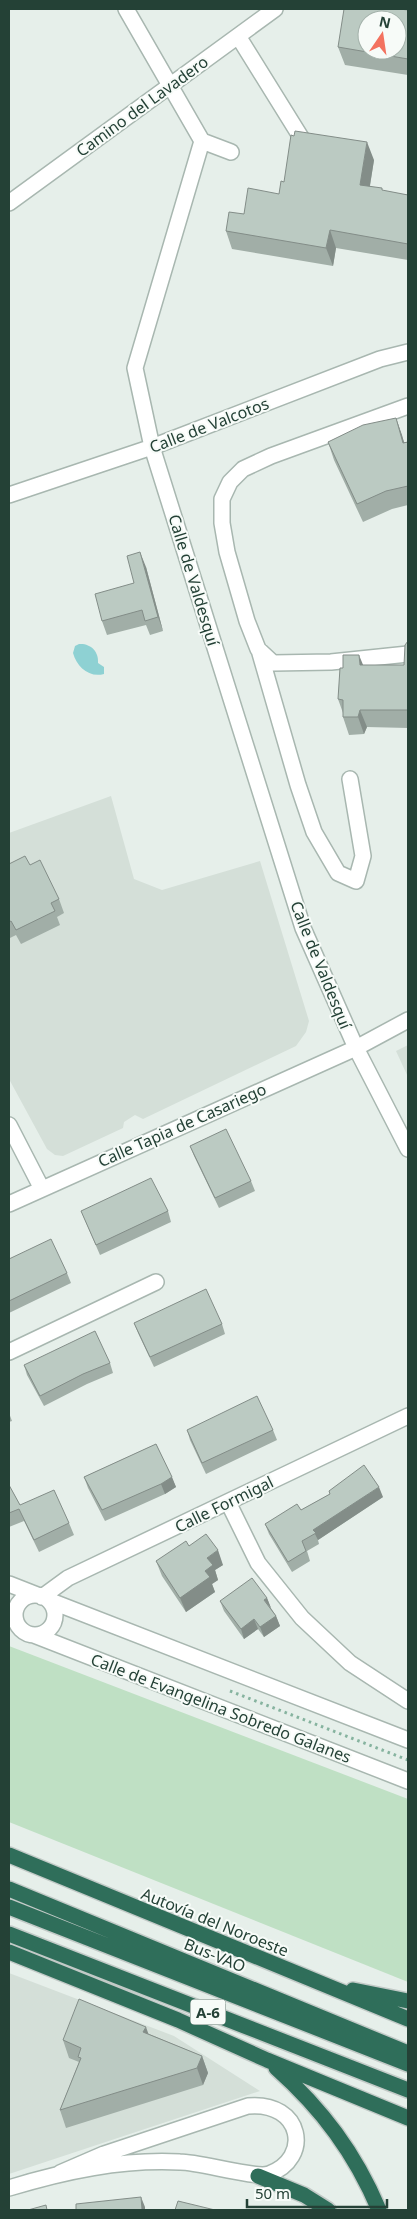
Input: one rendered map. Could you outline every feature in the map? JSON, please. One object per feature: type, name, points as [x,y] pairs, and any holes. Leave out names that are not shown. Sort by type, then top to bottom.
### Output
[{"type":"highway","name":"Autovía del Noroeste","points":[[9,1855],[408,2019]]},
{"type":"highway","name":"Bus-VAO","points":[[9,1889],[408,2053]]},
{"type":"highway","points":[[9,1907],[408,2064]]},
{"type":"highway","name":"A-6","points":[[9,1934],[408,2090]]},
{"type":"highway","points":[[9,1952],[178,2020],[267,2060],[408,2118]]},
{"type":"highway","points":[[322,1985],[408,2002]]},
{"type":"highway","points":[[267,2060],[315,2105],[337,2133],[360,2169],[379,2210]]},
{"type":"highway","points":[[258,2176],[304,2195],[328,2210]]},
{"type":"street","points":[[126,9],[202,142],[231,152]]},
{"type":"street","name":"Camino del Lavadero","points":[[9,203],[275,9]]},
{"type":"street","points":[[238,36],[302,139]]},
{"type":"street","name":"Calle de Valdesquí","points":[[202,142],[135,368],[152,447],[303,928],[356,1048],[408,1149]]},
{"type":"street","name":"Calle de Valcotos","points":[[9,495],[152,447],[380,359],[408,352]]},
{"type":"street","points":[[350,779],[363,856],[356,881],[338,873],[314,832],[227,552],[222,523],[222,499],[230,482],[243,469],[264,459],[408,406]]},
{"type":"street","points":[[258,648],[273,663],[331,662],[408,654]]},
{"type":"street","name":"Calle Tapia de Casariego","points":[[9,1204],[356,1048],[408,1020]]},
{"type":"street","points":[[9,1125],[42,1188]]},
{"type":"street","points":[[9,1352],[156,1282]]},
{"type":"street","name":"Calle Formigal","points":[[42,1597],[68,1578],[408,1416]]},
{"type":"street","points":[[228,1502],[258,1563],[302,1618],[350,1663],[408,1701]]},
{"type":"street","points":[[9,1584],[408,1740]]},
{"type":"street","points":[[42,1597],[54,1610],[53,1622],[46,1632],[21,1629],[16,1618],[17,1606],[25,1598],[42,1597]]},
{"type":"street","name":"Calle de Evangelina Sobredo Galanes","points":[[21,1629],[408,1781]]},
{"type":"street","points":[[9,2188],[60,2173],[104,2154],[248,2106],[259,2105],[279,2110],[292,2121],[296,2138],[292,2155],[283,2166],[269,2174],[258,2176],[201,2164],[150,2161],[60,2173]]},
{"type":"path","points":[[227,1690],[408,1760]]},
{"type":"shaded area","points":[[111,796],[134,879],[162,890],[260,861],[309,1021],[306,1032],[296,1046],[143,1119],[135,1115],[124,1122],[123,1128],[63,1156],[55,1155],[47,1149],[9,1079],[9,833]]},
{"type":"shaded area","points":[[408,1045],[408,1077],[396,1051]]},
{"type":"shaded area","points":[[9,1973],[174,2036],[260,2091],[9,2174]]},
{"type":"green space","points":[[9,1646],[408,1799],[408,1982],[9,1822]]},
{"type":"water","points":[[79,644],[90,646],[95,651],[98,663],[104,667],[104,674],[89,673],[77,663],[73,653],[75,646]]},
{"type":"building","points":[[344,9],[408,10],[408,59],[407,10],[357,10],[357,50],[338,47]]},
{"type":"building","points":[[295,131],[367,142],[360,185],[382,188],[382,190],[408,195],[408,244],[330,230],[326,248],[226,231],[229,212],[244,214],[248,188],[279,194],[281,181],[284,182],[291,135],[294,136]]},
{"type":"building","points":[[396,418],[403,443],[408,442],[408,486],[386,491],[357,504],[328,442],[363,425]]},
{"type":"building","points":[[140,552],[158,617],[145,621],[142,610],[102,621],[95,594],[134,583],[127,556]]},
{"type":"building","points":[[408,641],[408,710],[360,710],[358,717],[343,717],[343,700],[338,699],[340,668],[343,668],[343,655],[359,655],[360,665],[404,665],[405,645]]},
{"type":"building","points":[[25,856],[30,865],[40,860],[59,899],[51,903],[55,911],[16,930],[11,921],[9,922],[9,864]]},
{"type":"building","points":[[226,1129],[251,1181],[215,1198],[190,1146]]},
{"type":"building","points":[[151,1178],[168,1211],[96,1245],[81,1211]]},
{"type":"building","points":[[51,1239],[67,1273],[9,1301],[9,1259]]},
{"type":"building","points":[[206,1289],[222,1324],[150,1357],[134,1323]]},
{"type":"building","points":[[95,1331],[110,1363],[83,1374],[40,1396],[24,1365]]},
{"type":"building","points":[[257,1396],[273,1430],[202,1463],[187,1430]]},
{"type":"building","points":[[156,1444],[172,1477],[161,1484],[102,1510],[84,1477]]},
{"type":"building","points":[[364,1465],[379,1487],[313,1530],[316,1533],[302,1541],[306,1551],[288,1562],[265,1524],[297,1504],[301,1510],[330,1494],[329,1491]]},
{"type":"building","points":[[9,1485],[20,1505],[54,1490],[69,1523],[34,1540],[19,1509],[9,1513]]},
{"type":"building","points":[[206,1534],[218,1550],[207,1558],[213,1565],[205,1571],[210,1577],[180,1598],[156,1561],[186,1541],[189,1546]]},
{"type":"building","points":[[252,1578],[267,1598],[264,1600],[276,1616],[260,1627],[254,1619],[241,1629],[220,1601]]},
{"type":"building","points":[[79,1999],[146,2027],[143,2032],[202,2056],[197,2068],[60,2110],[81,2058],[78,2057],[81,2048],[63,2040]]},
{"type":"building","points":[[141,2197],[142,2210],[76,2210],[76,2204]]},
{"type":"building","points":[[178,2201],[215,2210],[175,2210]]},
{"type":"building","points":[[46,2205],[47,2210],[28,2210]]}]
